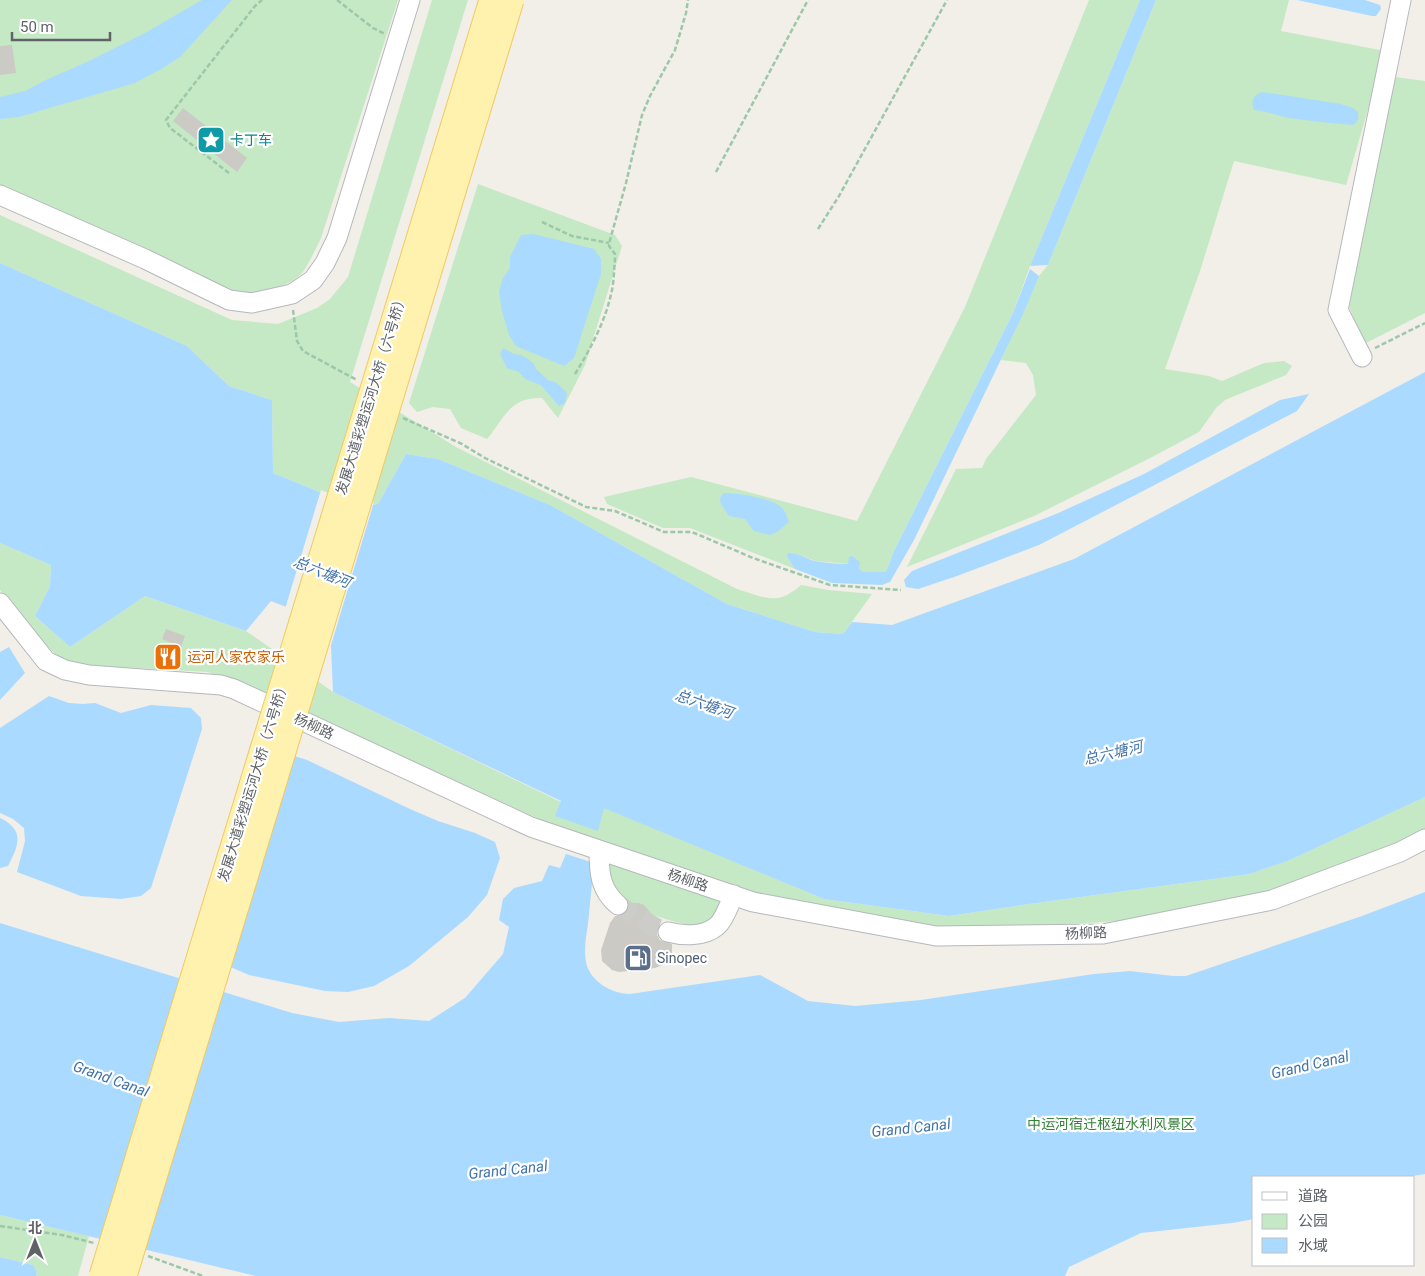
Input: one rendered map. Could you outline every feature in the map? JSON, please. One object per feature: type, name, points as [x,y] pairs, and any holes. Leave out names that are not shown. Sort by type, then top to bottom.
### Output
[{"type":"main road","name":"发展大道彩塑运河大桥（六号桥）","points":[[102,1276],[492,0]]},
{"type":"main road","name":"发展大道彩塑运河大桥（六号桥）","points":[[124,1276],[511,0]]},
{"type":"street","points":[[0,195],[145,258],[228,300],[252,303],[292,294],[314,280],[325,263],[336,238],[410,0]]},
{"type":"street","points":[[1362,357],[1338,310],[1401,0]]},
{"type":"street","name":"杨柳路","points":[[0,603],[46,661],[65,670],[89,675],[221,686],[234,689],[531,827],[753,902],[936,936],[1103,934],[1272,900],[1400,852],[1425,839]]},
{"type":"street","points":[[599,850],[602,882],[608,894],[618,905]]},
{"type":"street","points":[[668,932],[679,935],[700,934],[717,926],[734,895]]},
{"type":"path","points":[[229,174],[170,128],[166,120],[255,6],[262,0]]},
{"type":"path","points":[[337,0],[373,28],[398,39]]},
{"type":"path","points":[[575,374],[601,324],[608,304],[612,288],[615,258],[615,254],[609,246],[642,115],[675,50],[688,0]]},
{"type":"path","points":[[716,172],[808,0]]},
{"type":"path","points":[[818,229],[839,196],[946,0]]},
{"type":"path","points":[[542,222],[572,236],[610,243]]},
{"type":"path","points":[[292,294],[297,341],[303,351],[358,380]]},
{"type":"path","points":[[1362,357],[1384,343],[1425,323]]},
{"type":"path","points":[[398,414],[408,421],[462,444],[485,458],[586,507],[615,510],[664,532],[692,532],[753,558],[830,586],[901,590]]},
{"type":"green space","points":[[0,0],[398,0],[321,238],[305,269],[292,281],[284,285],[265,291],[238,292],[212,283],[0,189]]},
{"type":"green space","points":[[432,0],[468,0],[350,382],[456,447],[737,589],[770,598],[785,596],[801,585],[828,590],[872,594],[843,634],[815,632],[727,604],[550,505],[438,459],[406,454],[378,504],[356,507],[273,473],[272,400],[229,386],[187,346],[0,263],[0,215],[232,320],[278,324],[317,308],[330,299],[348,277]]},
{"type":"green space","points":[[1089,0],[1140,0],[1030,266],[1013,313],[894,551],[886,572],[864,572],[849,564],[816,561],[792,553],[787,557],[795,569],[690,528],[663,528],[607,504],[604,497],[691,477],[857,521],[965,307]]},
{"type":"green space","points":[[1156,0],[1289,0],[1281,31],[1385,51],[1346,185],[1234,161],[1200,271],[1165,369],[1209,376],[1222,381],[1264,363],[1284,361],[1292,366],[1286,375],[1225,400],[1216,408],[1199,432],[1152,457],[1034,516],[907,567],[956,469],[982,468],[986,459],[1036,395],[1033,375],[1026,363],[1001,360],[1039,276],[1048,265]]},
{"type":"green space","points":[[1395,77],[1425,81],[1425,313],[1364,344],[1349,306]]},
{"type":"green space","points":[[478,184],[615,235],[622,246],[585,365],[558,418],[542,398],[522,401],[509,410],[487,439],[461,428],[450,409],[433,407],[417,412],[409,403]]},
{"type":"green space","points":[[0,543],[51,565],[50,586],[35,616],[70,647],[145,596],[246,631],[333,692],[561,802],[556,816],[604,807],[824,899],[949,916],[1250,874],[1290,860],[1425,797],[1425,832],[1297,882],[1246,899],[1121,921],[941,931],[743,891],[594,843],[208,672],[67,664],[43,643],[0,590]]},
{"type":"green space","points":[[603,860],[726,899],[716,916],[705,924],[692,925],[668,920],[640,910],[613,894]]},
{"type":"green space","points":[[0,1215],[89,1236],[78,1276],[36,1276],[37,1272],[33,1265],[0,1257]]},
{"type":"water","points":[[202,0],[232,0],[180,57],[163,68],[135,83],[19,117],[0,119],[0,97],[25,91],[87,62],[145,33]]},
{"type":"water","points":[[1140,0],[1156,0],[1048,265],[1030,266]]},
{"type":"water","points":[[1297,0],[1365,0],[1380,5],[1381,9],[1376,16],[1372,16]]},
{"type":"water","points":[[1263,92],[1341,104],[1358,112],[1358,120],[1353,125],[1289,118],[1254,110],[1252,104],[1254,98],[1257,94]]},
{"type":"water","points":[[533,234],[594,249],[601,259],[601,274],[574,358],[564,366],[516,346],[509,335],[502,311],[499,291],[503,278],[510,268],[510,257],[521,235]]},
{"type":"water","name":"总六塘河","points":[[0,263],[187,346],[229,386],[272,400],[273,473],[356,507],[378,504],[406,454],[438,459],[550,505],[727,604],[815,632],[843,634],[852,622],[892,625],[1074,559],[1425,372],[1425,797],[1290,860],[1250,874],[949,916],[824,899],[604,808],[598,831],[555,816],[561,801],[333,692],[330,624],[271,601],[246,631],[145,596],[70,647],[35,616],[50,586],[51,565],[0,543]]},
{"type":"water","points":[[1030,269],[1039,276],[1023,314],[914,540],[890,582],[882,585],[832,583],[795,569],[787,557],[788,553],[815,561],[840,564],[848,564],[849,557],[852,556],[860,562],[859,569],[864,572],[886,572],[894,551],[1013,313]]},
{"type":"water","points":[[503,348],[528,359],[548,380],[557,383],[567,393],[565,403],[559,406],[541,385],[525,379],[519,372],[507,368],[500,354]]},
{"type":"water","points":[[1309,394],[1297,411],[1039,545],[918,589],[906,587],[904,580],[912,571],[1056,514],[1144,474],[1280,400]]},
{"type":"water","points":[[723,493],[745,495],[778,504],[789,522],[770,535],[754,531],[745,519],[729,516],[721,504],[720,498]]},
{"type":"water","points":[[9,647],[25,673],[0,700],[0,652]]},
{"type":"water","points":[[49,696],[69,703],[95,703],[121,713],[151,705],[191,708],[201,718],[202,729],[151,888],[141,896],[121,899],[81,896],[17,872],[25,841],[24,828],[13,819],[0,813],[0,728]]},
{"type":"water","points":[[251,742],[307,760],[410,809],[495,842],[500,858],[487,895],[468,917],[409,966],[374,986],[348,992],[325,991],[249,975],[191,950]]},
{"type":"water","points":[[0,818],[13,828],[18,839],[8,866],[0,868]]},
{"type":"water","name":"中运河宿迁枢纽水利风景区","points":[[566,854],[594,863],[585,956],[587,966],[594,978],[611,990],[630,994],[760,975],[808,1001],[855,1006],[921,1000],[1094,974],[1130,971],[1186,976],[1362,916],[1425,892],[1425,1174],[1412,1176],[1252,1176],[1252,1219],[1141,1233],[1069,1267],[1065,1276],[256,1276],[0,1215],[0,923],[292,1013],[339,1022],[389,1018],[429,1021],[465,998],[503,954],[509,927],[499,920],[503,899],[514,888],[542,881],[549,865],[560,868]]},
{"type":"water","points":[[0,1257],[33,1265],[37,1272],[36,1276],[0,1276]]},
{"type":"pier","points":[[321,490],[356,504],[374,502],[329,652],[328,625],[285,609]]},
{"type":"building","points":[[12,45],[16,73],[0,75],[0,46]]},
{"type":"building","points":[[183,108],[247,158],[237,172],[173,121]]},
{"type":"building","points":[[166,629],[185,636],[181,647],[162,639]]},
{"type":"building","points":[[629,903],[644,905],[660,924],[657,935],[660,940],[672,944],[672,954],[669,961],[663,965],[655,968],[619,972],[612,970],[602,961],[601,950],[610,923],[615,916],[621,916],[626,912]]},
{"type":"tunnel","points":[[618,905],[657,928],[668,932]]},
{"type":"place","name":"卡丁车","points":[[211,140]]},
{"type":"place","name":"运河人家农家乐","points":[[168,657]]},
{"type":"place","name":"Sinopec","points":[[638,958]]},
{"type":"water label","name":"Grand Canal","points":[[1310,1065]]},
{"type":"water label","name":"Grand Canal","points":[[111,1079]]},
{"type":"water label","name":"Grand Canal","points":[[911,1128]]},
{"type":"water label","name":"Grand Canal","points":[[508,1170]]}]
